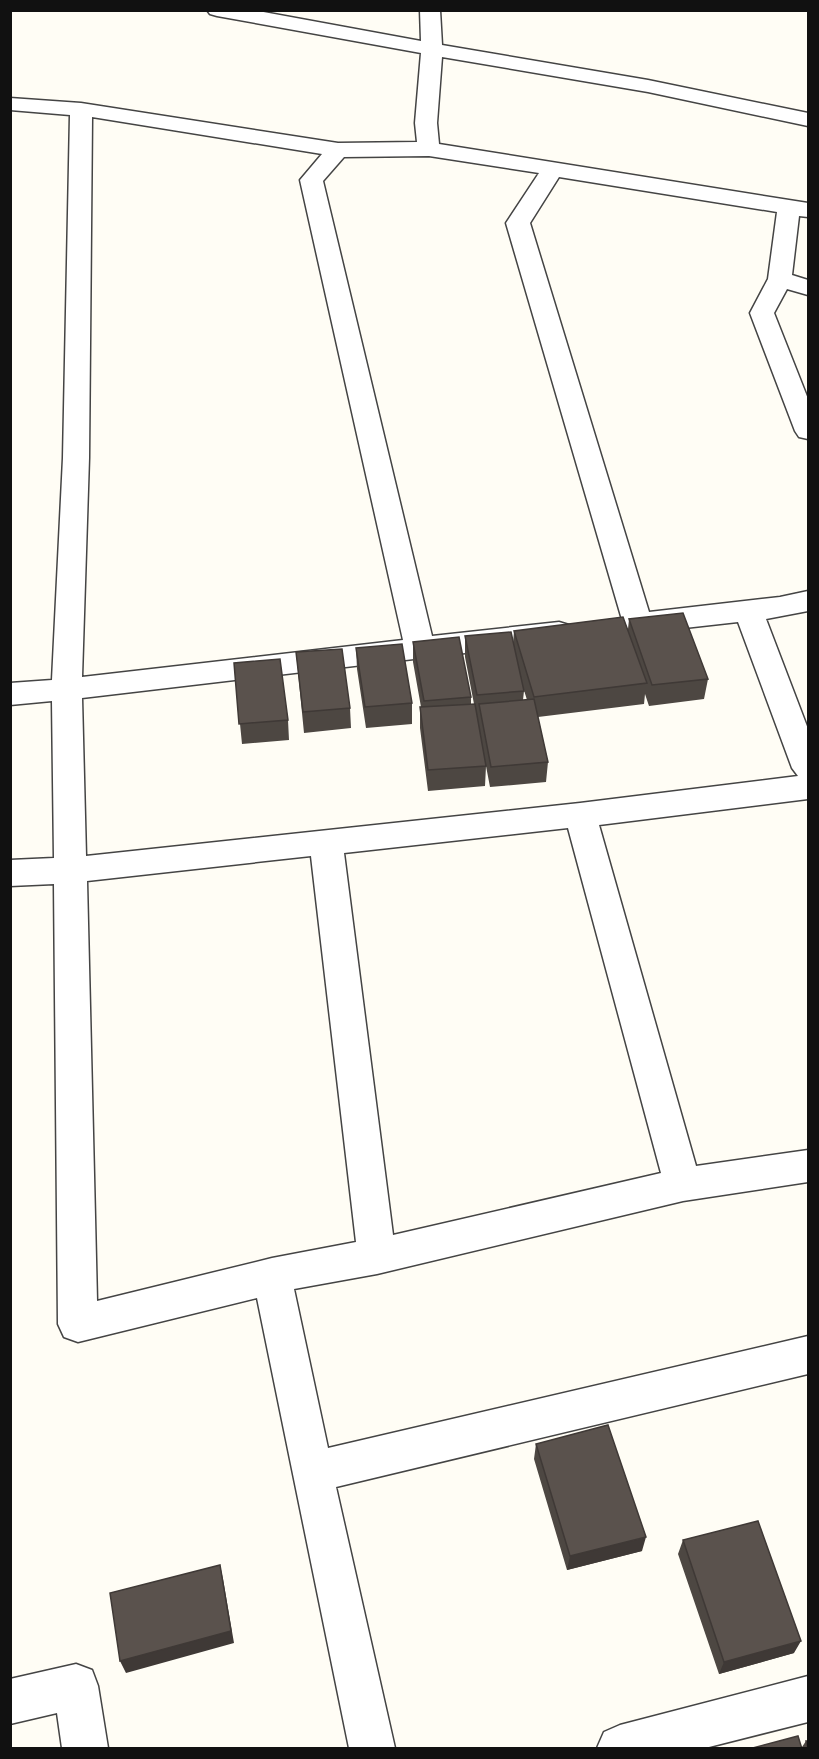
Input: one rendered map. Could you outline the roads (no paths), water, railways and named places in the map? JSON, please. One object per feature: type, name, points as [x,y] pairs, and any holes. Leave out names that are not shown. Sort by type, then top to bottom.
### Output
[{"type":"street","points":[[217,10],[648,86],[802,117],[808,95]]},
{"type":"street","points":[[429,149],[426,123],[432,49],[430,10]]},
{"type":"street","points":[[10,104],[81,109],[338,150],[429,149],[799,208],[780,279],[762,313],[808,431]]},
{"type":"street","points":[[81,109],[76,458],[67,689],[78,1324],[272,1276],[377,1256],[682,1184],[808,1166]]},
{"type":"street","points":[[338,150],[311,180],[420,648]]},
{"type":"street","points":[[552,170],[518,223],[638,623]]},
{"type":"street","points":[[780,279],[808,288]]},
{"type":"street","points":[[10,694],[598,628],[808,601]]},
{"type":"street","points":[[748,610],[808,768]]},
{"type":"street","points":[[10,873],[70,870],[580,816],[808,787]]},
{"type":"street","points":[[580,816],[682,1184]]},
{"type":"street","points":[[326,842],[377,1256]]},
{"type":"street","points":[[272,1276],[372,1749]]},
{"type":"street","points":[[312,1472],[808,1355]]},
{"type":"street","points":[[10,1702],[76,1686],[86,1749]]},
{"type":"street","points":[[620,1749],[808,1699]]}]
